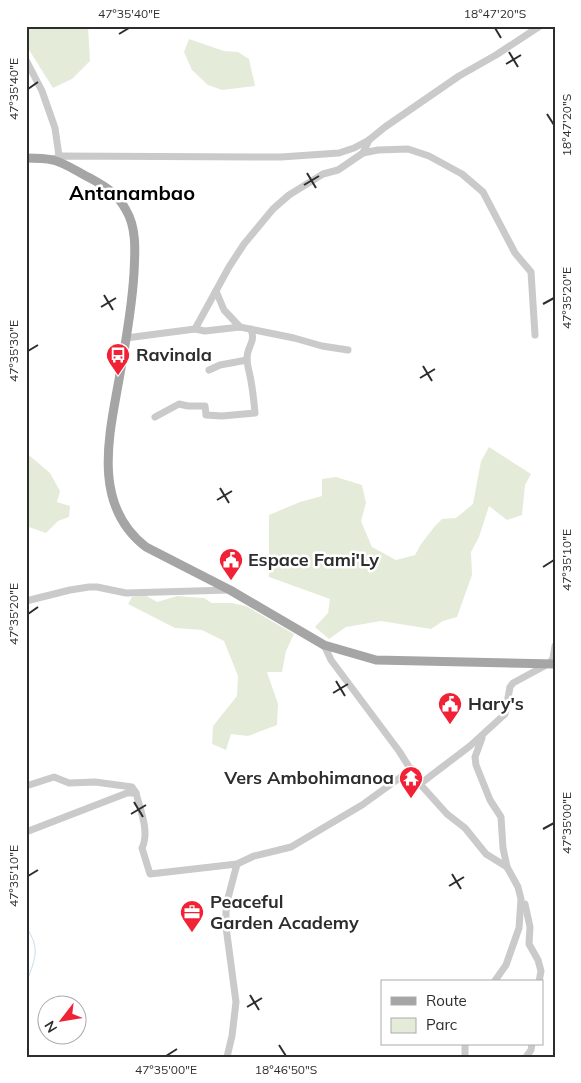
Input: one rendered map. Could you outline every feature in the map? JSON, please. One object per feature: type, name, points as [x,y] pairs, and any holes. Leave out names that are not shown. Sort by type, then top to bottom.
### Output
[{"type":"main road","points":[[26,158],[56,158],[111,190],[127,211],[132,228],[135,252],[132,296],[109,446],[109,477],[118,514],[128,530],[146,547],[230,590],[324,645],[376,660],[552,663]]},
{"type":"street","points":[[26,60],[42,91],[55,128],[56,158],[281,157],[339,153],[354,148],[369,140],[459,76],[496,55],[540,26]]},
{"type":"street","points":[[363,153],[369,140]]},
{"type":"street","points":[[195,329],[229,267],[244,244],[274,209],[289,195],[323,174],[338,170],[363,153],[378,150],[408,149],[429,156],[462,174],[483,192],[515,253],[531,272],[535,335]]},
{"type":"street","points":[[216,291],[224,310],[240,327]]},
{"type":"street","points":[[126,338],[195,329],[205,331],[240,327],[322,346],[348,350]]},
{"type":"street","points":[[155,417],[179,404],[205,406],[206,415],[222,416],[255,413],[252,384],[246,360],[254,336],[252,329]]},
{"type":"street","points":[[209,370],[220,364],[246,360]]},
{"type":"street","points":[[26,601],[89,587],[126,594],[230,590]]},
{"type":"street","points":[[324,645],[331,660],[412,769],[420,784],[447,814],[465,828],[486,854],[507,867]]},
{"type":"street","points":[[420,784],[470,746],[506,711],[510,687],[552,663],[555,646]]},
{"type":"street","points":[[484,733],[478,745],[475,757],[476,765],[490,800],[500,817],[502,848],[507,867],[518,887],[521,899],[519,928],[509,958],[495,980]]},
{"type":"street","points":[[26,786],[54,777],[69,783],[95,782],[132,787],[136,793],[146,834],[142,848],[150,874],[237,864],[254,856],[291,847],[362,804],[412,769]]},
{"type":"street","points":[[26,832],[127,793],[136,793]]},
{"type":"street","points":[[227,1057],[232,1036],[236,1002],[226,927],[226,912],[237,864]]},
{"type":"street","points":[[525,904],[530,927],[529,944],[538,960],[541,971],[539,980]]},
{"type":"street","points":[[526,1057],[532,1046]]},
{"type":"green space","points":[[26,26],[88,26],[90,61],[72,79],[53,88],[26,45]]},
{"type":"green space","points":[[189,39],[224,51],[238,52],[249,59],[255,86],[222,90],[208,85],[192,70],[184,52]]},
{"type":"green space","points":[[489,447],[531,474],[525,485],[522,515],[507,520],[489,506],[479,537],[471,552],[472,575],[457,617],[443,621],[431,629],[381,621],[346,627],[329,639],[315,627],[328,613],[330,599],[269,577],[269,515],[300,502],[322,496],[322,479],[336,477],[362,485],[366,503],[361,521],[372,547],[396,560],[415,555],[421,544],[442,519],[456,518],[473,504],[481,461]]},
{"type":"green space","points":[[30,456],[50,473],[60,491],[57,502],[70,506],[69,517],[58,521],[46,533],[26,526],[26,457]]},
{"type":"green space","points":[[145,595],[157,602],[177,596],[204,598],[212,603],[232,603],[246,606],[294,634],[286,651],[282,672],[267,672],[278,704],[277,725],[248,736],[231,734],[226,750],[212,744],[213,726],[237,696],[238,676],[224,641],[202,630],[175,628],[128,604],[132,597]]},
{"type":"waterway","points":[[26,927],[34,942],[35,949],[34,961],[26,984]]},
{"type":"place","name":"Ravinala","points":[[118,376]]},
{"type":"place","name":"Espace Fami'Ly","points":[[231,581]]},
{"type":"place","name":"Hary's","points":[[450,725]]},
{"type":"place","name":"Vers Ambohimanoa","points":[[411,799]]},
{"type":"place","name":"Peaceful Garden Academy","points":[[192,933]]},
{"type":"district","name":"Antanambao","points":[[132,193]]}]
